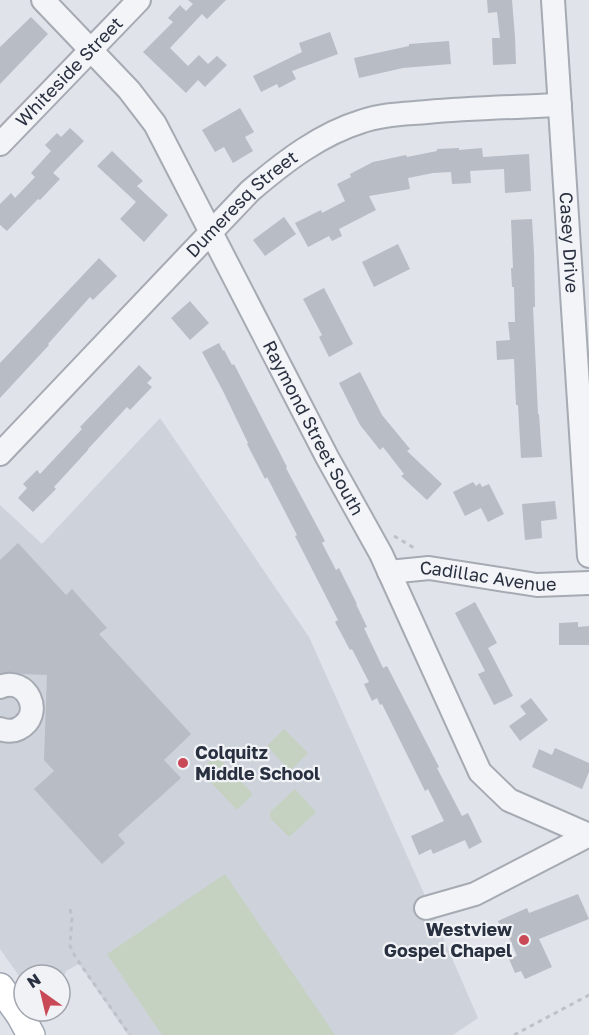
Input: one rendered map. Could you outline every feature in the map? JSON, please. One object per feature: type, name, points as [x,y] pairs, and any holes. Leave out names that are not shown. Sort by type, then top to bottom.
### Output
[{"type":"main road","points":[[0,987],[31,1035]]},
{"type":"main road","points":[[0,999],[19,1035]]},
{"type":"street","name":"Raymond Street South","points":[[42,0],[129,90],[155,124],[389,572],[480,772],[509,800],[589,835]]},
{"type":"street","name":"Whiteside Street","points":[[0,144],[139,0]]},
{"type":"street","name":"Casey Drive","points":[[553,0],[589,556]]},
{"type":"street","name":"Dumeresq Street","points":[[0,454],[250,191],[275,170],[321,139],[362,121],[382,116],[466,109],[560,105]]},
{"type":"street","name":"Cadillac Avenue","points":[[389,572],[429,568],[537,585],[589,583]]},
{"type":"street","points":[[0,687],[16,686],[26,692],[32,702],[32,715],[26,725],[15,731],[0,729]]},
{"type":"street","points":[[433,905],[475,894],[589,835]]},
{"type":"path","points":[[393,536],[420,552]]},
{"type":"path","points":[[70,909],[72,918],[70,946],[130,1035]]},
{"type":"path","points":[[514,1035],[589,995]]},
{"type":"shaded area","name":"Colquitz Middle School","points":[[160,418],[309,637],[478,1018],[453,1035],[128,1035],[79,964],[72,968],[72,963],[12,963],[12,966],[0,949],[0,505],[42,544]]},
{"type":"green space","points":[[284,729],[308,753],[290,771],[267,746]]},
{"type":"green space","points":[[216,755],[253,794],[237,810],[200,771]]},
{"type":"green space","points":[[295,789],[316,812],[289,837],[270,818],[270,812]]},
{"type":"green space","points":[[225,874],[335,1035],[162,1035],[107,954]]},
{"type":"building","points":[[188,0],[226,0],[207,19],[202,14],[170,48],[188,66],[199,55],[208,64],[217,56],[227,65],[205,87],[198,80],[186,93],[143,52],[173,22],[168,18],[180,5],[186,11],[193,4]]},
{"type":"building","points":[[487,0],[512,0],[516,64],[493,65],[492,38],[500,38],[497,12],[488,13]]},
{"type":"building","points":[[31,17],[48,34],[0,84],[0,47]]},
{"type":"building","points":[[330,32],[338,54],[292,71],[296,79],[279,88],[277,84],[261,92],[253,76],[302,52],[299,43]]},
{"type":"building","points":[[449,41],[451,64],[403,68],[359,78],[354,58],[409,46],[409,44]]},
{"type":"building","points":[[240,108],[254,132],[245,137],[253,151],[233,163],[224,147],[215,152],[202,130]]},
{"type":"building","points":[[70,128],[84,141],[53,173],[60,179],[7,231],[0,225],[0,204],[11,193],[15,198],[35,177],[31,173],[51,151],[45,145],[57,133],[61,137]]},
{"type":"building","points":[[459,148],[459,150],[482,148],[483,157],[529,154],[531,191],[505,193],[504,169],[470,171],[471,183],[452,184],[451,172],[408,178],[410,189],[369,196],[376,210],[339,229],[342,236],[332,241],[329,236],[308,247],[295,223],[345,201],[337,184],[351,177],[350,174],[373,162],[437,151],[437,149]]},
{"type":"building","points":[[112,151],[143,181],[137,186],[168,215],[144,242],[120,219],[136,202],[97,166]]},
{"type":"building","points":[[284,217],[296,234],[265,256],[253,240]]},
{"type":"building","points":[[532,219],[535,307],[533,307],[542,457],[521,458],[514,359],[497,360],[496,341],[510,340],[508,322],[515,322],[511,268],[513,268],[511,220]]},
{"type":"building","points":[[398,244],[410,269],[374,287],[362,262]]},
{"type":"building","points":[[99,258],[117,276],[93,300],[90,297],[0,398],[0,363]]},
{"type":"building","points":[[324,288],[353,344],[329,357],[319,337],[322,335],[303,299]]},
{"type":"building","points":[[190,301],[209,323],[190,340],[171,318]]},
{"type":"building","points":[[219,343],[232,365],[234,364],[325,541],[322,543],[336,570],[339,568],[357,604],[367,627],[364,628],[383,668],[387,666],[462,816],[468,813],[482,842],[469,849],[465,840],[433,854],[431,849],[419,855],[411,836],[444,821],[428,789],[425,791],[382,704],[380,705],[377,698],[372,701],[364,684],[369,682],[335,622],[338,620],[295,536],[297,535],[267,477],[265,479],[202,352]]},
{"type":"building","points":[[139,365],[152,378],[147,383],[152,387],[130,410],[127,407],[33,512],[18,498],[27,488],[23,484],[37,470],[40,474],[82,429],[80,427]]},
{"type":"building","points":[[360,372],[382,415],[410,449],[407,451],[442,484],[427,500],[401,476],[404,474],[383,447],[380,450],[360,425],[339,383]]},
{"type":"building","points":[[473,482],[476,486],[480,483],[482,487],[489,484],[504,514],[488,522],[481,508],[465,516],[453,492]]},
{"type":"building","points":[[555,501],[557,519],[541,521],[542,538],[525,540],[522,504]]},
{"type":"building","points":[[18,543],[66,595],[72,589],[107,628],[99,634],[191,734],[164,760],[181,778],[118,835],[125,843],[102,864],[34,789],[54,771],[44,760],[47,675],[0,673],[0,560]]},
{"type":"building","points":[[475,602],[497,643],[488,648],[513,696],[494,705],[478,674],[485,671],[455,613]]},
{"type":"building","points":[[578,622],[578,627],[589,626],[589,645],[559,645],[559,623]]},
{"type":"building","points":[[531,698],[548,720],[520,741],[509,726],[526,714],[520,706]]},
{"type":"building","points":[[555,748],[589,763],[589,772],[582,789],[532,767],[539,749],[552,755]]},
{"type":"building","points":[[578,894],[589,919],[539,939],[552,967],[525,979],[521,971],[515,973],[509,959],[517,956],[507,933],[504,935],[498,921],[527,908],[529,913]]},
{"type":"place","name":"Colquitz Middle School","points":[[183,763]]},
{"type":"place","name":"Westview Gospel Chapel","points":[[524,940]]}]
